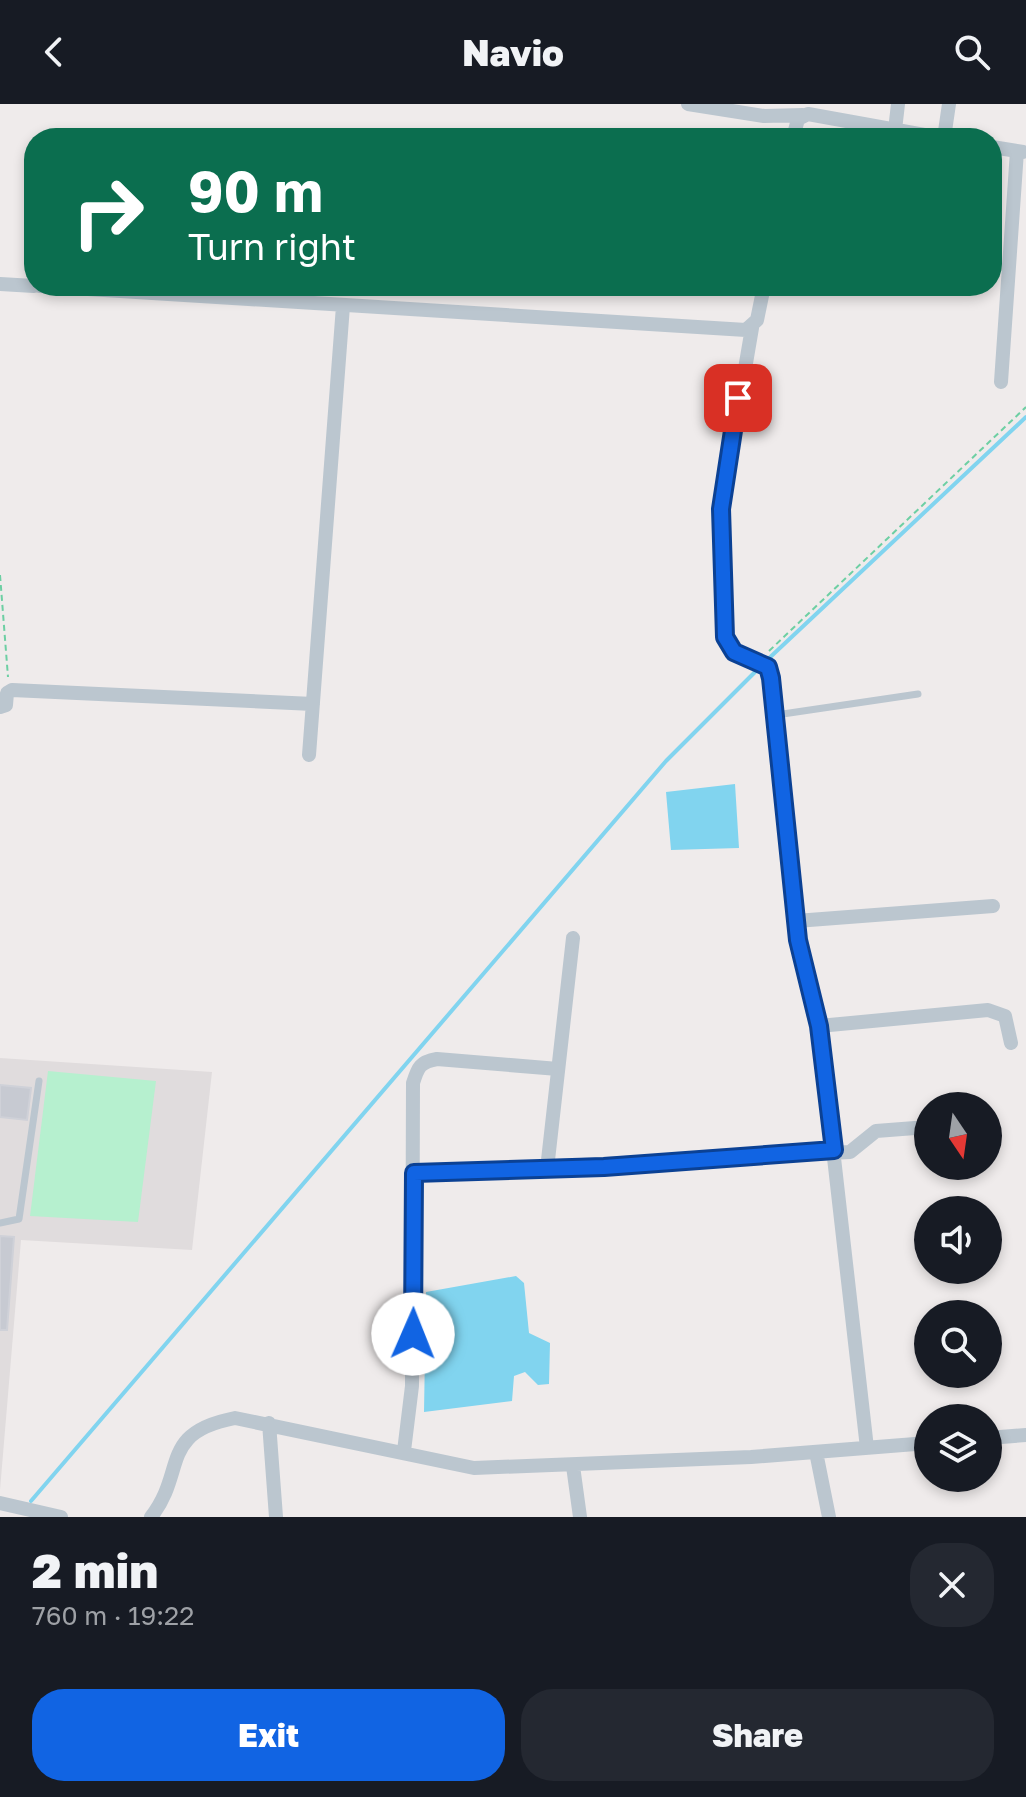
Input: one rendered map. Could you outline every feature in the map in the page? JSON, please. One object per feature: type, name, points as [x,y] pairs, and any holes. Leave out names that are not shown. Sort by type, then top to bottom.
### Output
[{"type":"street","points":[[688,104],[764,116],[798,112],[884,128]]},
{"type":"street","points":[[895,128],[898,104]]},
{"type":"street","points":[[945,128],[949,104]]},
{"type":"street","points":[[1001,382],[1021,152]]},
{"type":"street","points":[[0,284],[24,285]]},
{"type":"street","points":[[222,296],[343,306],[752,328]]},
{"type":"street","points":[[762,296],[757,320],[752,328],[721,525],[725,637],[734,652],[762,663],[776,715],[796,921],[819,1026],[867,1448]]},
{"type":"street","points":[[309,755],[343,306]]},
{"type":"street","points":[[0,707],[6,705],[9,691],[313,704]]},
{"type":"street","points":[[796,921],[993,906]]},
{"type":"street","points":[[547,1169],[573,938]]},
{"type":"street","points":[[819,1026],[988,1010],[1005,1016],[1011,1043]]},
{"type":"street","points":[[404,1451],[412,1386],[413,1083],[423,1062],[437,1059],[558,1069]]},
{"type":"street","points":[[414,1173],[547,1169],[853,1151],[865,1137],[885,1128],[914,1127]]},
{"type":"street","points":[[151,1517],[185,1438],[211,1423],[235,1418],[474,1468],[573,1466],[914,1444]]},
{"type":"street","points":[[269,1423],[276,1517]]},
{"type":"street","points":[[1002,1437],[1026,1435]]},
{"type":"street","points":[[816,1452],[829,1517]]},
{"type":"street","points":[[573,1466],[580,1517]]},
{"type":"street","points":[[0,1503],[29,1514],[61,1517]]},
{"type":"lane","points":[[776,715],[918,694]]},
{"type":"lane","points":[[0,1223],[19,1219],[39,1081]]},
{"type":"path","points":[[762,663],[1026,407]]},
{"type":"path","points":[[0,575],[9,691]]},
{"type":"shaded area","points":[[0,1058],[212,1072],[192,1250],[21,1240],[0,1490]]},
{"type":"green space","points":[[48,1071],[156,1081],[138,1222],[30,1216]]},
{"type":"water","points":[[735,784],[739,848],[671,850],[666,792]]},
{"type":"water","points":[[516,1276],[524,1283],[529,1333],[550,1343],[549,1384],[538,1385],[525,1372],[514,1376],[512,1401],[424,1412],[426,1292]]},
{"type":"building","points":[[0,1085],[31,1088],[27,1120],[0,1117]]},
{"type":"building","points":[[0,1236],[14,1237],[7,1330],[0,1330]]},
{"type":"waterway","points":[[765,662],[1026,417]]},
{"type":"waterway","points":[[31,1501],[666,761],[759,668]]},
{"type":"route","points":[[413,1334],[414,1173],[604,1167],[834,1150],[819,1026],[798,940],[771,678],[768,667],[759,660],[734,652],[725,637],[721,509],[738,398]]}]
